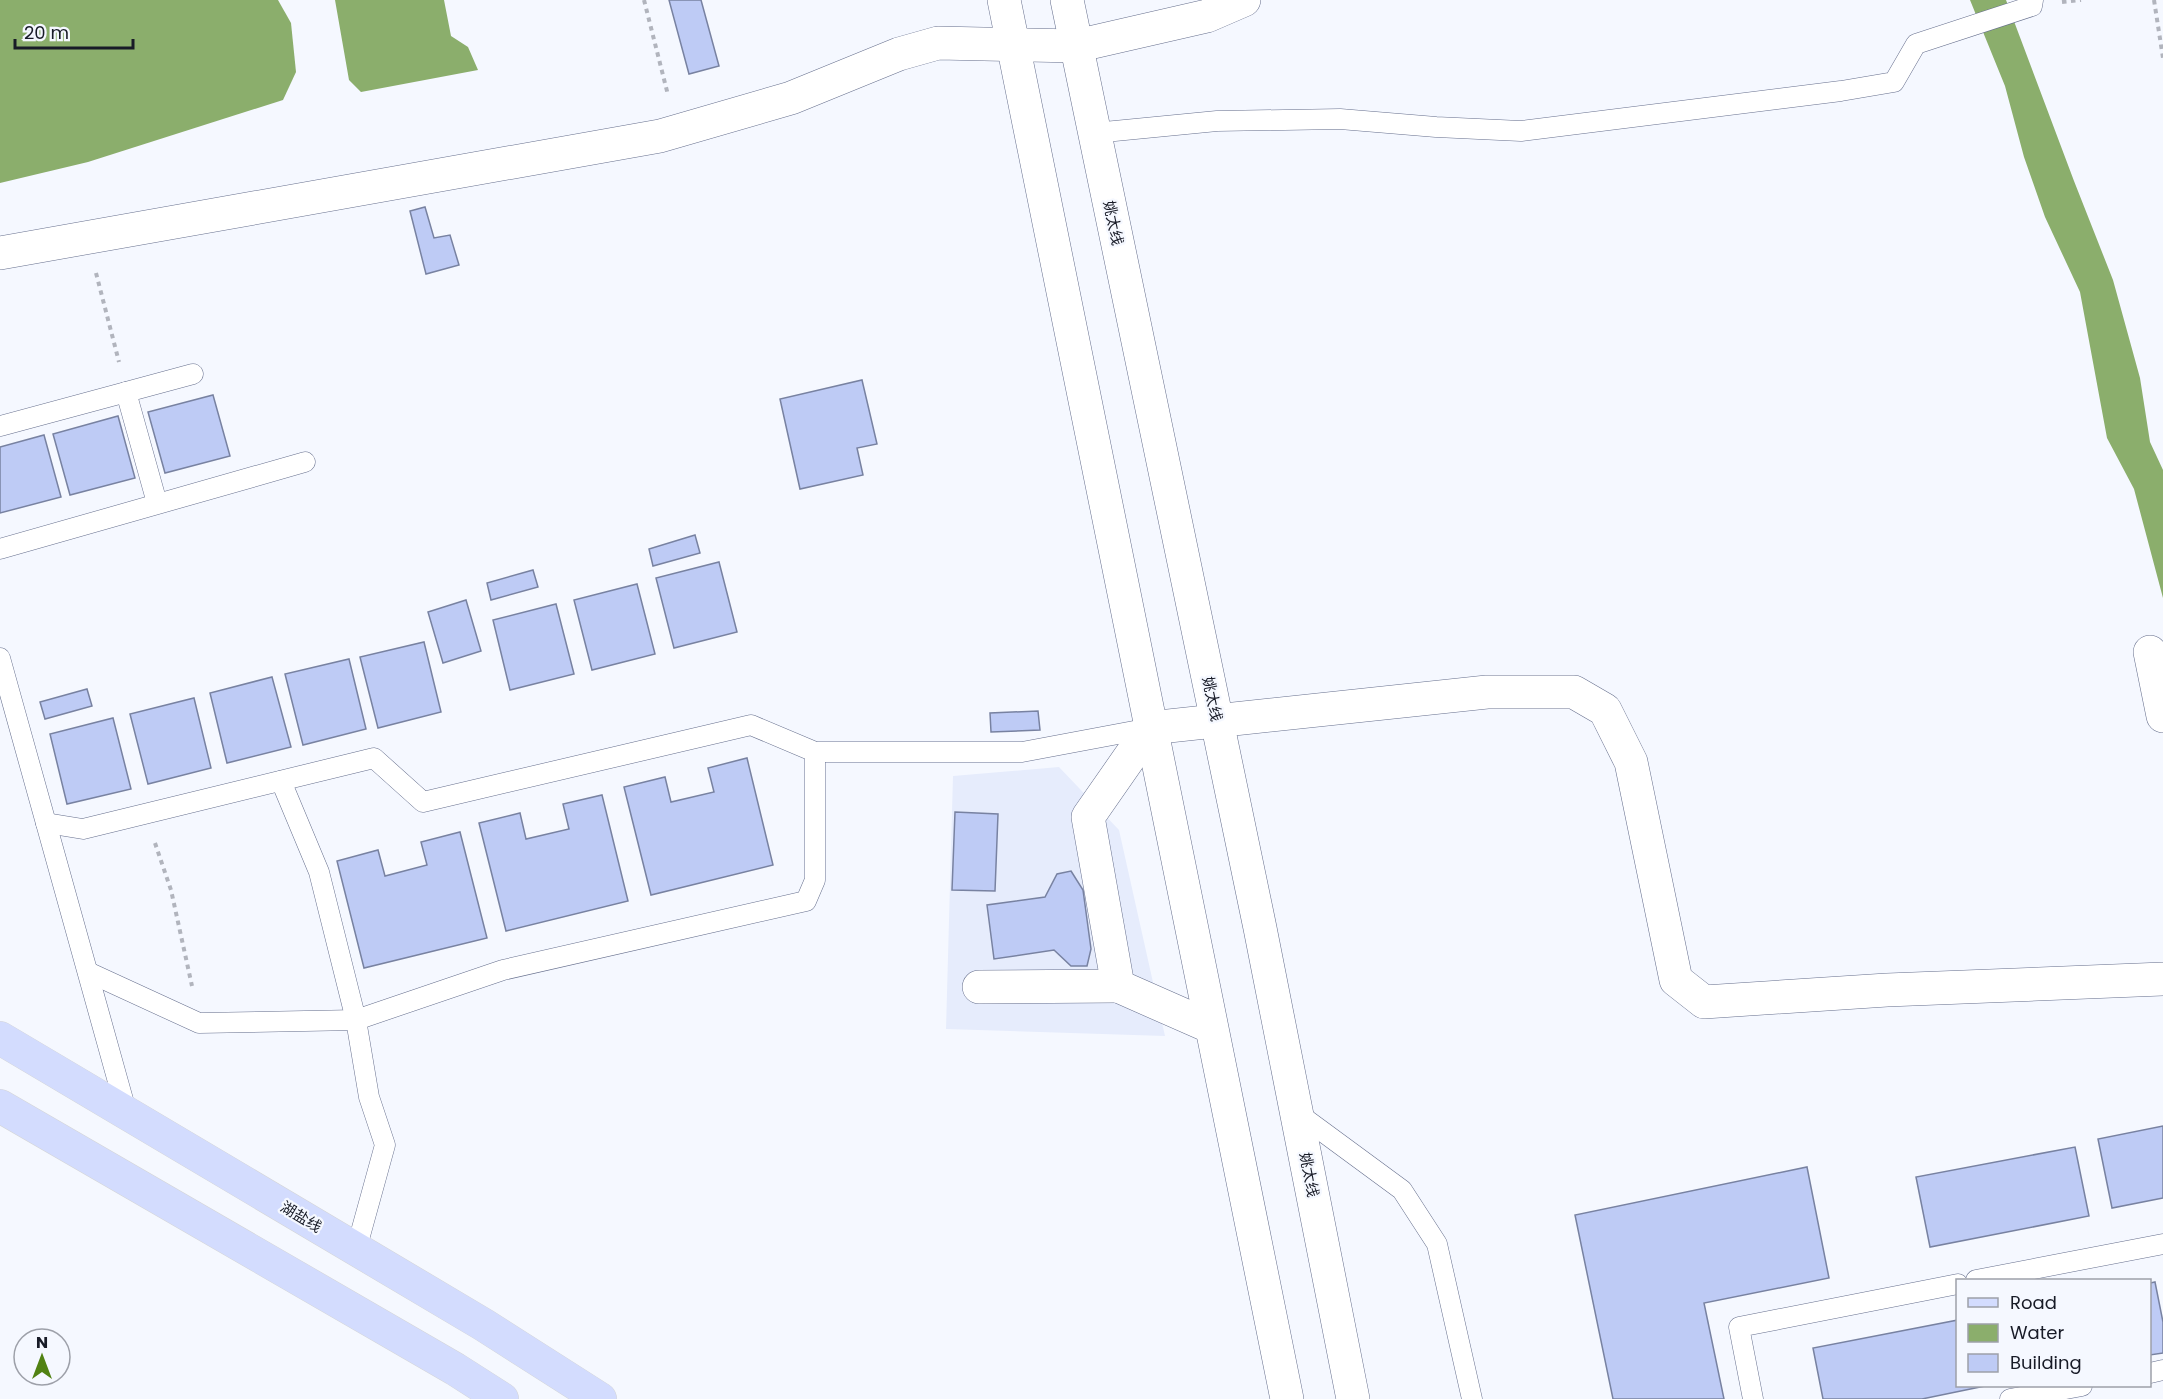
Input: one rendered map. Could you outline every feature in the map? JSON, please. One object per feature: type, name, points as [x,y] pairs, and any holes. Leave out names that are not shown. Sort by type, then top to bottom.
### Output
[{"type":"main road","name":"湖盐线","points":[[0,1038],[484,1325],[600,1399]]},
{"type":"main road","points":[[0,1106],[455,1369],[502,1399]]},
{"type":"street","points":[[1005,0],[1287,1399]]},
{"type":"street","name":"姚太线","points":[[1067,0],[1353,1399]]},
{"type":"street","points":[[0,253],[660,136],[791,98],[899,54],[938,43],[1076,46],[1207,16],[1244,0]]},
{"type":"street","points":[[2150,652],[2163,716]]},
{"type":"street","points":[[1118,986],[1088,817],[1150,728],[1487,692],[1574,692],[1605,710],[1631,762],[1676,980],[1704,1002],[1887,990],[2163,979]]},
{"type":"street","points":[[980,987],[1118,986],[1211,1027]]},
{"type":"lane","points":[[1094,133],[1217,121],[1340,119],[1521,131],[1841,91],[1894,82],[1916,44],[1959,31],[2032,3]]},
{"type":"lane","points":[[0,426],[193,374]]},
{"type":"lane","points":[[126,392],[157,503]]},
{"type":"lane","points":[[0,549],[305,462]]},
{"type":"lane","points":[[0,658],[127,1114]]},
{"type":"lane","points":[[46,823],[83,829],[374,758],[423,802],[751,725],[815,753],[1022,753],[1150,728]]},
{"type":"lane","points":[[88,972],[199,1023],[356,1020],[503,970],[806,901],[815,880],[815,753]]},
{"type":"lane","points":[[281,781],[319,872],[356,1020],[369,1097],[385,1145],[356,1250]]},
{"type":"lane","points":[[1296,1112],[1402,1190],[1437,1244],[1472,1399]]},
{"type":"lane","points":[[1986,1279],[2163,1244]]},
{"type":"lane","points":[[1753,1399],[1739,1327],[1956,1284]]},
{"type":"lane","points":[[2010,1399],[2076,1387]]},
{"type":"path","points":[[644,0],[677,131]]},
{"type":"path","points":[[2154,0],[2163,58]]},
{"type":"path","points":[[87,237],[126,392]]},
{"type":"path","points":[[146,813],[171,890],[199,1023]]},
{"type":"shaded area","points":[[1059,767],[1119,830],[1165,1036],[946,1029],[953,776]]},
{"type":"water","points":[[0,0],[278,0],[291,23],[296,72],[283,100],[88,162],[0,183]]},
{"type":"water","points":[[335,0],[444,0],[451,36],[468,47],[478,70],[361,92],[349,80]]},
{"type":"water","points":[[1970,0],[2006,0],[2113,280],[2140,378],[2150,442],[2163,470],[2163,598],[2134,489],[2107,438],[2080,292],[2045,217],[2024,157],[2005,86]]},
{"type":"building","points":[[669,0],[701,0],[719,66],[689,74]]},
{"type":"building","points":[[425,207],[434,238],[450,235],[459,265],[426,274],[410,211]]},
{"type":"building","points":[[862,380],[877,444],[857,448],[863,475],[800,489],[780,399]]},
{"type":"building","points":[[213,395],[230,456],[165,473],[148,412]]},
{"type":"building","points":[[118,416],[135,478],[70,495],[53,434]]},
{"type":"building","points":[[44,435],[61,497],[0,513],[0,447]]},
{"type":"building","points":[[695,535],[700,553],[653,566],[649,549]]},
{"type":"building","points":[[719,562],[737,632],[674,648],[656,578]]},
{"type":"building","points":[[533,570],[538,587],[491,600],[487,583]]},
{"type":"building","points":[[637,584],[655,654],[592,670],[574,600]]},
{"type":"building","points":[[466,600],[481,651],[443,663],[428,612]]},
{"type":"building","points":[[556,604],[574,674],[510,690],[493,620]]},
{"type":"building","points":[[424,642],[441,712],[378,728],[360,657]]},
{"type":"building","points":[[349,659],[366,729],[303,745],[285,674]]},
{"type":"building","points":[[272,677],[291,747],[227,763],[210,693]]},
{"type":"building","points":[[87,689],[92,706],[45,719],[40,702]]},
{"type":"building","points":[[194,698],[211,768],[148,784],[130,714]]},
{"type":"building","points":[[1038,711],[1040,730],[991,732],[990,713]]},
{"type":"building","points":[[113,718],[131,789],[67,804],[50,734]]},
{"type":"building","points":[[747,758],[773,865],[651,895],[624,787],[665,777],[671,802],[714,792],[708,768]]},
{"type":"building","points":[[602,795],[628,901],[506,931],[479,823],[520,813],[526,839],[569,829],[563,804]]},
{"type":"building","points":[[955,812],[998,814],[995,891],[952,890]]},
{"type":"building","points":[[460,832],[487,938],[364,968],[337,861],[378,850],[385,876],[427,865],[421,842]]},
{"type":"building","points":[[1071,871],[1083,890],[1091,949],[1087,966],[1071,966],[1054,950],[994,959],[987,905],[1045,897],[1057,874]]},
{"type":"building","points":[[2163,1126],[2163,1198],[2112,1208],[2098,1139]]},
{"type":"building","points":[[2075,1147],[2089,1216],[1930,1247],[1916,1177]]},
{"type":"building","points":[[1807,1167],[1829,1278],[1704,1303],[1724,1399],[1613,1399],[1575,1215]]},
{"type":"building","points":[[2155,1282],[2163,1322],[2163,1353],[2151,1355],[2151,1283]]},
{"type":"building","points":[[1956,1320],[1956,1387],[1980,1387],[1922,1399],[1823,1399],[1813,1348]]}]
